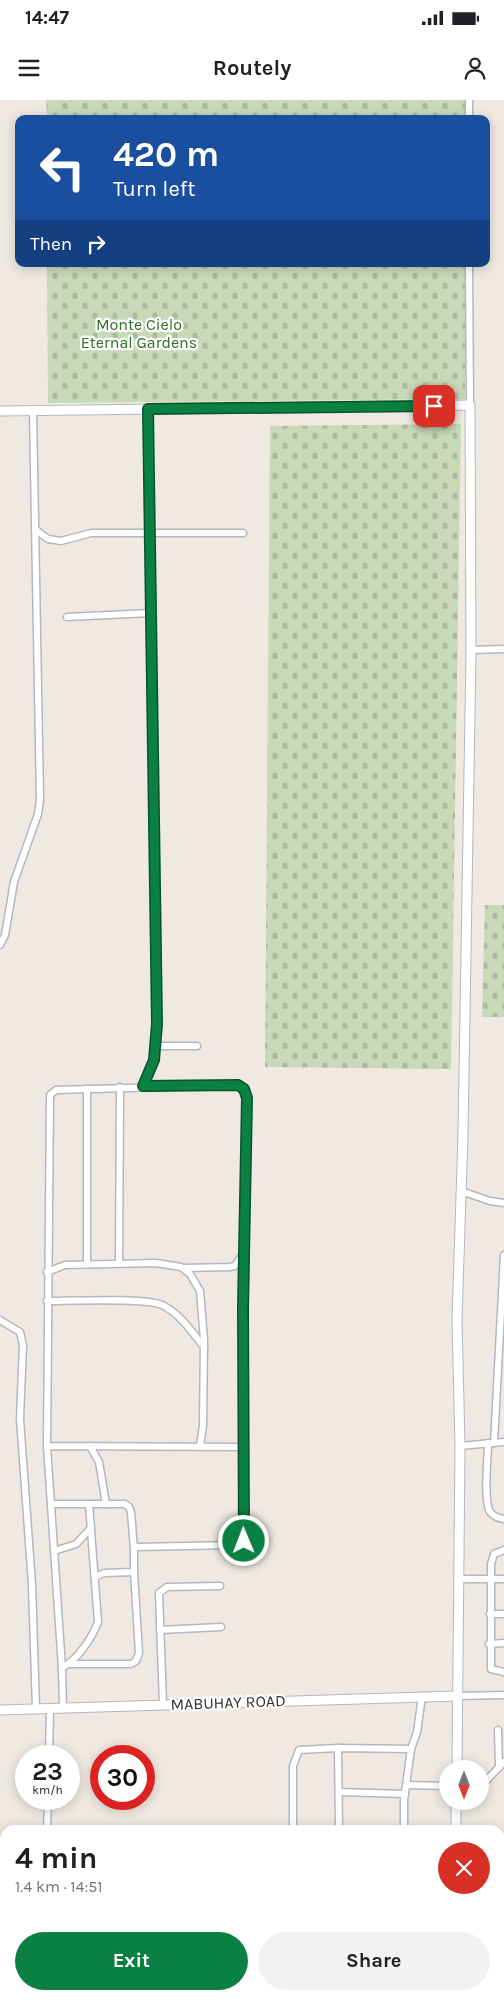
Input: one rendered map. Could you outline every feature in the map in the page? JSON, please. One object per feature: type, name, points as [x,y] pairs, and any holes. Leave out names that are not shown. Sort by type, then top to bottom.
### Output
[{"type":"street","points":[[469,100],[469,115]]},
{"type":"street","points":[[457,1760],[460,1446],[457,1320],[471,650],[469,267]]},
{"type":"street","points":[[0,411],[470,405]]},
{"type":"street","points":[[143,1086],[149,1074],[156,1046],[148,409]]},
{"type":"street","points":[[0,945],[5,935],[19,865],[38,814],[40,800],[33,411]]},
{"type":"street","points":[[36,530],[48,539],[61,540],[91,533],[243,533]]},
{"type":"street","points":[[67,617],[150,614]]},
{"type":"street","points":[[471,650],[504,650]]},
{"type":"street","points":[[156,1046],[197,1046]]},
{"type":"street","points":[[63,1708],[47,1446],[50,1095],[56,1090],[143,1086],[232,1085],[244,1089],[247,1098],[244,1252],[244,1541],[235,1544],[141,1546],[134,1550]]},
{"type":"street","points":[[119,1264],[120,1087]]},
{"type":"street","points":[[87,1089],[87,1264]]},
{"type":"street","points":[[461,1191],[490,1201],[504,1203]]},
{"type":"street","points":[[47,1272],[65,1265],[87,1264],[164,1264],[183,1268],[230,1267],[234,1266],[244,1252]]},
{"type":"street","points":[[504,1255],[501,1384],[491,1443],[488,1504],[493,1514],[498,1518],[504,1519]]},
{"type":"street","points":[[183,1268],[190,1274],[200,1291],[204,1347],[203,1419],[200,1446]]},
{"type":"street","points":[[47,1301],[162,1304],[176,1314],[204,1347]]},
{"type":"street","points":[[0,1320],[20,1332],[23,1345],[20,1419],[32,1584],[36,1709]]},
{"type":"street","points":[[495,1412],[504,1411]]},
{"type":"street","points":[[460,1446],[504,1442]]},
{"type":"street","points":[[47,1446],[243,1446]]},
{"type":"street","points":[[90,1446],[99,1462],[106,1504]]},
{"type":"street","points":[[51,1504],[125,1504],[129,1507],[134,1550],[139,1653],[136,1661],[131,1664],[69,1664]]},
{"type":"street","points":[[62,1668],[69,1664],[91,1637],[98,1622],[89,1504]]},
{"type":"street","points":[[54,1551],[76,1544],[91,1528]]},
{"type":"street","points":[[504,1550],[494,1554],[491,1564],[489,1644],[491,1669],[504,1672]]},
{"type":"street","points":[[95,1577],[104,1573],[134,1572]]},
{"type":"street","points":[[458,1579],[504,1579]]},
{"type":"street","points":[[163,1704],[158,1600],[162,1590],[166,1587],[220,1586]]},
{"type":"street","points":[[490,1614],[504,1614]]},
{"type":"street","points":[[160,1630],[221,1627]]},
{"type":"street","points":[[489,1644],[504,1643]]},
{"type":"street","points":[[457,1696],[504,1695]]},
{"type":"street","points":[[404,1825],[405,1794],[410,1749],[417,1732],[422,1696]]},
{"type":"street","name":"MABUHAY ROAD","points":[[0,1710],[457,1696]]},
{"type":"street","points":[[49,1745],[50,1709]]},
{"type":"street","points":[[489,1778],[501,1765],[498,1730]]},
{"type":"street","points":[[293,1825],[293,1766],[296,1754],[304,1748],[410,1749]]},
{"type":"street","points":[[338,1748],[339,1825]]},
{"type":"street","points":[[407,1785],[439,1786]]},
{"type":"street","points":[[339,1792],[405,1794]]},
{"type":"street","points":[[47,1825],[48,1810]]},
{"type":"street","points":[[456,1810],[456,1825]]},
{"type":"green space","points":[[46,100],[465,100],[465,115],[47,115]]},
{"type":"green space","name":"Monte Cielo Eternal Gardens","points":[[47,267],[465,267],[465,399],[48,403]]},
{"type":"green space","points":[[461,424],[451,1069],[265,1067],[270,426]]},
{"type":"green space","points":[[485,905],[504,905],[504,1017],[482,1017]]},
{"type":"route","points":[[244,1541],[243,1307],[247,1098],[244,1089],[238,1085],[143,1086],[154,1060],[157,1024],[148,409],[434,406]]}]
